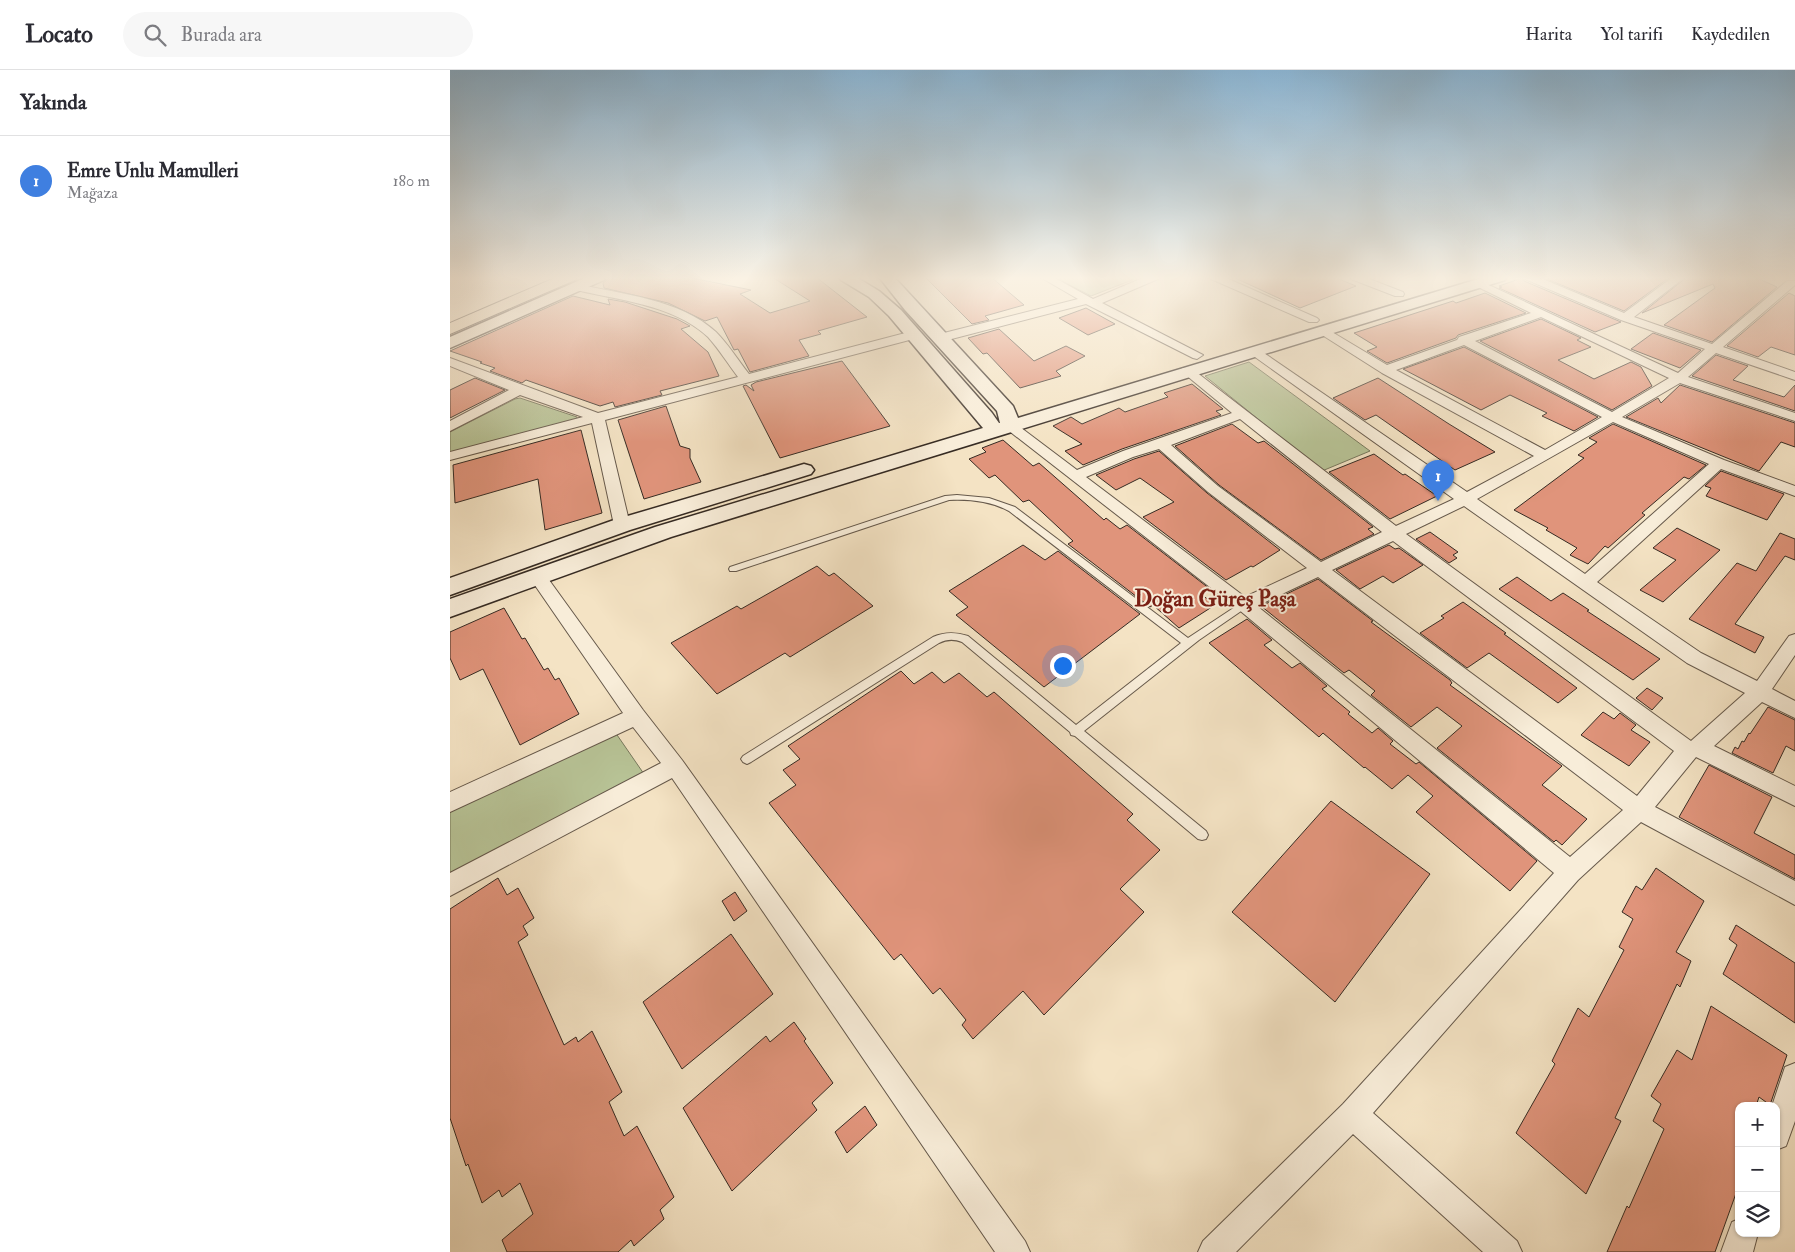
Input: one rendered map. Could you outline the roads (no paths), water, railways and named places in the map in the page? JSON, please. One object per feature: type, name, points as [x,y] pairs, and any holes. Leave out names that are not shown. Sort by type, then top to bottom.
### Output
[{"type":"main road","points":[[450,344],[473,332]]},
{"type":"main road","points":[[911,332],[999,421]]},
{"type":"main road","points":[[935,332],[999,421]]},
{"type":"main road","points":[[450,586],[622,525],[999,421],[1294,332]]},
{"type":"main road","points":[[1192,363],[1254,352],[1301,332]]},
{"type":"main road","points":[[450,608],[664,532],[999,421]]},
{"type":"street","points":[[708,332],[745,378]]},
{"type":"street","points":[[940,338],[964,332]]},
{"type":"street","points":[[1141,332],[1192,363],[1242,414],[1395,534],[1693,749],[1795,796]]},
{"type":"street","points":[[1329,332],[1386,370],[1545,456]]},
{"type":"street","points":[[1386,370],[1486,332]]},
{"type":"street","points":[[1582,332],[1679,378],[1795,417]]},
{"type":"street","points":[[1666,332],[1795,376]]},
{"type":"street","points":[[1244,605],[1464,500],[1545,456],[1679,378],[1731,332]]},
{"type":"street","points":[[450,456],[913,335]]},
{"type":"street","points":[[1463,340],[1612,417],[1719,464],[1795,491]]},
{"type":"street","points":[[1254,352],[1464,500],[1694,658],[1795,710]]},
{"type":"street","points":[[450,362],[519,390],[598,418]]},
{"type":"street","points":[[450,426],[519,390]]},
{"type":"street","points":[[1075,476],[1128,454],[1242,414]]},
{"type":"street","points":[[598,418],[622,525]]},
{"type":"street","points":[[999,421],[1075,476],[1244,605],[1570,872]]},
{"type":"street","points":[[1161,444],[1213,489],[1318,570],[1640,810],[1795,894]]},
{"type":"street","points":[[1585,583],[1719,464]]},
{"type":"street","points":[[538,577],[636,716],[676,766],[1014,1252]]},
{"type":"street","points":[[1214,1252],[1353,1114],[1570,872],[1640,810],[1693,749],[1759,692],[1795,641]]},
{"type":"street","points":[[450,802],[636,716]]},
{"type":"street","points":[[450,885],[676,766]]},
{"type":"street","points":[[1784,1129],[1795,1077]]},
{"type":"street","points":[[1353,1114],[1506,1252]]},
{"type":"street","points":[[1737,1252],[1742,1237]]},
{"type":"lane","points":[[733,569],[948,498],[980,498],[998,502],[1012,509],[1188,643]]},
{"type":"lane","points":[[1075,732],[1188,643],[1244,605]]},
{"type":"lane","points":[[747,759],[936,640],[953,636],[965,639],[1075,732],[1202,835]]},
{"type":"place","name":"Emre Unlu Mamulleri","points":[[1438,501]]},
{"type":"district","name":"Doğan Güreş Paşa","points":[[1215,599]]}]
